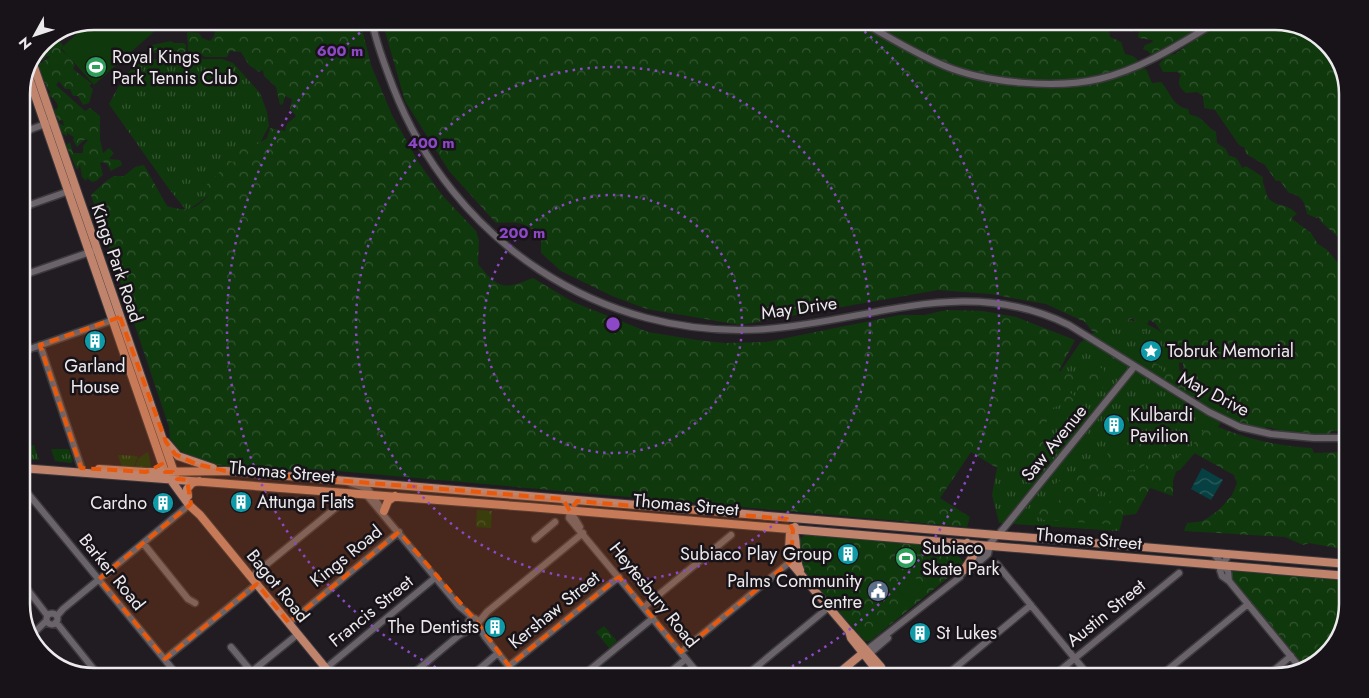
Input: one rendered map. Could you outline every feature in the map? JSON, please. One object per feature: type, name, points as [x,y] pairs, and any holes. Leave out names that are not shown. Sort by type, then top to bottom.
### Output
[{"type":"main road","name":"Kings Park Road","points":[[35,70],[67,192],[159,457],[171,476]]},
{"type":"main road","name":"Kings Park Road","points":[[31,83],[76,189],[153,413],[171,476]]},
{"type":"main road","points":[[153,413],[166,442],[175,454],[196,464],[226,471]]},
{"type":"main road","points":[[146,472],[156,467],[159,457]]},
{"type":"main road","name":"Thomas Street","points":[[30,464],[82,470],[171,476],[226,471],[787,519],[1339,563]]},
{"type":"main road","name":"Thomas Street","points":[[30,468],[146,472],[200,481],[1339,575]]},
{"type":"main road","name":"Bagot Road","points":[[171,476],[188,496],[200,515],[326,668]]},
{"type":"main road","name":"Bagot Road","points":[[171,476],[189,505],[200,515]]},
{"type":"main road","points":[[188,496],[187,490],[190,485],[200,481]]},
{"type":"main road","points":[[385,514],[388,501],[395,496]]},
{"type":"main road","points":[[787,519],[796,534],[796,557],[805,578]]},
{"type":"main road","points":[[800,520],[790,533],[791,561],[849,632],[851,638],[878,668]]},
{"type":"main road","points":[[964,570],[973,556],[967,543]]},
{"type":"main road","points":[[846,668],[866,653]]},
{"type":"main road","points":[[850,668],[866,653]]},
{"type":"street","name":"May Drive","points":[[374,30],[381,57],[401,108],[419,144],[453,193],[492,234],[512,250],[574,289],[605,304],[660,322],[722,330],[768,328],[946,300],[991,301],[1055,318],[1089,336],[1134,367],[1209,412],[1240,427],[1271,434],[1339,438]]},
{"type":"street","points":[[878,30],[946,67],[977,76],[1054,83],[1100,79],[1149,61],[1202,30]]},
{"type":"street","points":[[30,129],[48,123]]},
{"type":"street","points":[[30,205],[76,189]]},
{"type":"street","points":[[30,273],[97,250]]},
{"type":"street","points":[[30,349],[120,317]]},
{"type":"street","points":[[40,345],[82,470]]},
{"type":"street","name":"Saw Avenue","points":[[990,545],[1134,367]]},
{"type":"street","points":[[346,481],[366,487],[368,494],[509,666]]},
{"type":"street","name":"Barker Road","points":[[30,496],[172,668]]},
{"type":"street","name":"Heytesbury Road","points":[[563,499],[583,533],[694,668]]},
{"type":"street","points":[[570,511],[577,501]]},
{"type":"street","points":[[36,631],[189,505]]},
{"type":"street","points":[[165,660],[338,506]]},
{"type":"street","points":[[535,539],[555,522]]},
{"type":"street","name":"Kings Road","points":[[289,622],[399,532]]},
{"type":"street","points":[[419,668],[583,533]]},
{"type":"street","points":[[644,607],[731,535]]},
{"type":"street","points":[[143,543],[188,599],[195,603]]},
{"type":"street","points":[[958,578],[990,545]]},
{"type":"street","points":[[866,653],[986,557],[990,551],[990,545]]},
{"type":"street","points":[[1213,553],[1228,571],[1230,582],[1297,664]]},
{"type":"street","points":[[1222,566],[1229,554]]},
{"type":"street","points":[[681,652],[791,561]]},
{"type":"street","points":[[997,564],[1082,668]]},
{"type":"street","name":"Austin Street","points":[[1062,668],[1179,573]]},
{"type":"street","name":"Francis Street","points":[[326,668],[436,577]]},
{"type":"street","name":"Kershaw Street","points":[[509,666],[619,577]]},
{"type":"street","points":[[30,592],[92,668]]},
{"type":"street","points":[[1169,668],[1248,604]]},
{"type":"street","points":[[955,668],[1031,605]]},
{"type":"street","points":[[755,668],[829,607]]},
{"type":"street","points":[[592,668],[653,618]]},
{"type":"street","points":[[260,668],[298,634]]},
{"type":"street","points":[[231,647],[248,668]]},
{"type":"street","points":[[480,668],[498,653]]},
{"type":"street","points":[[1277,668],[1291,656]]},
{"type":"street","points":[[674,668],[686,658]]},
{"type":"highlighted area","points":[[120,317],[166,442],[175,454],[196,464],[226,471],[563,499],[570,511],[577,501],[787,519],[793,530],[791,561],[681,652],[619,577],[509,666],[476,621],[399,532],[289,623],[257,584],[165,659],[99,579],[191,504],[187,480],[177,479],[173,472],[165,472],[162,464],[146,472],[81,468],[40,345]]},
{"type":"green space","name":"Royal Kings Park Tennis Club","points":[[156,30],[94,85],[61,48],[81,31]]},
{"type":"green space","points":[[215,30],[362,30],[371,65],[392,115],[419,163],[442,195],[476,231],[479,240],[478,264],[491,278],[502,285],[515,284],[533,278],[573,302],[648,332],[725,343],[766,342],[900,315],[924,315],[947,310],[983,311],[1016,317],[1075,340],[1059,371],[1086,377],[1096,366],[1104,369],[1103,388],[1086,392],[1065,389],[1079,399],[1052,408],[1041,436],[1047,448],[1054,452],[1041,464],[1025,473],[1021,458],[1014,457],[1011,464],[995,467],[971,452],[940,498],[970,517],[967,527],[315,469],[308,471],[199,464],[177,448],[170,438],[169,427],[91,195],[114,176],[124,176],[135,167],[144,165],[167,206],[182,209],[193,208],[213,191],[201,190],[225,167],[227,160],[233,162],[239,157],[234,149],[251,148],[267,138],[270,128],[285,131],[287,124],[296,116],[290,109],[292,99],[285,96],[283,104],[280,105],[276,87],[264,76],[263,70],[259,72],[249,65],[241,52],[230,51],[227,57],[205,57],[199,53],[193,56],[188,51],[187,32],[199,33],[202,38],[210,41],[214,36]]},
{"type":"green space","points":[[385,30],[1109,30],[1110,37],[1121,42],[1125,54],[1133,56],[1140,62],[1131,74],[1141,68],[1146,69],[1152,83],[1161,82],[1178,105],[1188,109],[1190,115],[1198,117],[1216,132],[1217,143],[1226,149],[1229,156],[1236,158],[1242,168],[1246,166],[1263,177],[1267,196],[1270,200],[1288,207],[1297,214],[1291,218],[1311,233],[1318,244],[1326,249],[1339,264],[1339,431],[1331,431],[1329,437],[1298,435],[1267,427],[1263,429],[1252,428],[1216,412],[1143,369],[1148,360],[1159,365],[1163,372],[1176,373],[1183,370],[1183,363],[1176,362],[1172,365],[1172,348],[1155,323],[1149,320],[1144,333],[1133,318],[1113,326],[1105,335],[1092,331],[1085,322],[1046,304],[990,294],[938,290],[740,325],[647,309],[612,296],[561,271],[541,253],[541,238],[531,228],[516,223],[496,223],[449,171],[405,101]]},
{"type":"green space","points":[[1199,30],[1153,58],[1148,51],[1143,49],[1145,45],[1153,42],[1152,40],[1138,38],[1139,31]]},
{"type":"green space","points":[[1208,30],[1275,30],[1292,32],[1311,41],[1323,52],[1336,73],[1339,90],[1339,239],[1320,221],[1319,217],[1316,218],[1307,214],[1304,203],[1300,198],[1289,193],[1280,181],[1276,181],[1265,165],[1246,154],[1245,148],[1239,145],[1215,110],[1204,108],[1203,96],[1197,92],[1186,93],[1180,87],[1179,80],[1181,75],[1178,72],[1163,72],[1159,64],[1167,55],[1175,54]]},
{"type":"green space","points":[[171,41],[174,43],[184,43],[186,51],[182,54],[151,52],[152,45]]},
{"type":"green space","points":[[60,42],[63,45],[61,50],[70,57],[75,65],[73,69],[91,83],[89,86],[93,89],[89,103],[83,105],[78,96],[73,96],[70,89],[65,89],[59,81],[56,85],[85,111],[90,108],[100,116],[100,139],[103,153],[109,148],[114,153],[109,159],[120,160],[122,165],[111,171],[107,164],[103,162],[100,163],[103,175],[96,181],[92,182],[87,178],[86,181],[82,177],[80,165],[77,170],[66,145],[70,142],[73,153],[83,153],[83,146],[88,140],[84,140],[77,147],[73,140],[74,137],[67,133],[67,136],[62,133],[58,122],[64,126],[63,120],[58,121],[54,109],[57,109],[58,105],[49,96],[50,91],[45,86],[47,84],[43,82],[38,65],[46,60],[60,60]]},
{"type":"green space","points":[[156,59],[222,59],[233,63],[260,93],[267,112],[269,126],[261,141],[219,188],[187,211],[169,189],[109,104],[122,81],[132,69],[139,64]]},
{"type":"green space","points":[[1126,320],[1154,328],[1165,335],[1177,355],[1179,367],[1179,381],[1175,396],[1221,423],[1180,470],[1145,482],[1121,508],[1123,518],[1119,531],[999,523],[992,495],[998,462],[1080,343],[1096,331]]},
{"type":"green space","points":[[1209,423],[1259,440],[1312,448],[1314,453],[1339,452],[1339,548],[1309,543],[1303,545],[1285,537],[1184,531],[1187,523],[1203,521],[1219,510],[1232,495],[1237,483],[1234,475],[1189,450]]},
{"type":"green space","points":[[1131,442],[1145,444],[1148,459],[1145,464],[1133,470],[1118,469],[1110,465],[1107,452],[1112,450],[1119,454]]},
{"type":"green space","points":[[1170,443],[1164,454],[1174,461],[1180,453],[1182,456],[1173,480],[1173,496],[1150,488],[1136,514],[1120,516],[1109,514],[1106,506],[1111,500],[1120,500],[1103,479],[1100,483],[1094,482],[1092,487],[1101,488],[1095,501],[1108,518],[1120,525],[1044,520],[1034,514],[1040,507],[1046,509],[1060,500],[1056,483],[1075,471],[1099,461],[1117,473],[1134,475],[1146,466],[1153,445]]},
{"type":"green space","points":[[34,445],[39,460],[30,460],[30,446]]},
{"type":"green space","points":[[51,449],[69,449],[73,461],[71,463],[55,461]]},
{"type":"green space","points":[[148,452],[151,466],[147,469],[134,468],[139,458]]},
{"type":"green space","points":[[118,455],[138,457],[133,468],[122,467]]},
{"type":"green space","points":[[477,510],[492,511],[491,528],[476,527]]},
{"type":"green space","points":[[806,534],[950,546],[965,564],[870,641],[865,641],[800,566],[798,541]]},
{"type":"green space","name":"Subiaco Skate Park","points":[[910,547],[916,547],[919,551],[905,563],[897,553],[887,552],[887,549],[899,550],[902,554]]},
{"type":"green space","points":[[1234,570],[1339,580],[1338,617],[1328,640],[1314,655],[1300,662],[1232,579],[1230,574]]},
{"type":"green space","points":[[911,573],[924,588],[908,602],[895,586]]},
{"type":"green space","points":[[604,626],[617,641],[609,648],[596,632]]},
{"type":"green space","points":[[1331,634],[1320,649],[1317,646]]},
{"type":"water","points":[[1202,468],[1223,480],[1211,500],[1191,489]]},
{"type":"place","name":"Royal Kings Park Tennis Club","points":[[96,67]]},
{"type":"place","name":"Garland House","points":[[95,341]]},
{"type":"place","name":"Tobruk Memorial","points":[[1151,351]]},
{"type":"place","name":"Kulbardi Pavilion","points":[[1114,425]]},
{"type":"place","name":"Attunga Flats","points":[[241,502]]},
{"type":"place","name":"Cardno","points":[[163,503]]},
{"type":"place","name":"Subiaco Play Group","points":[[848,554]]},
{"type":"place","name":"Subiaco Skate Park","points":[[906,558]]},
{"type":"place","name":"Palms Community Centre","points":[[878,591]]},
{"type":"place","name":"The Dentists","points":[[495,627]]},
{"type":"place","name":"St Lukes","points":[[920,633]]}]
